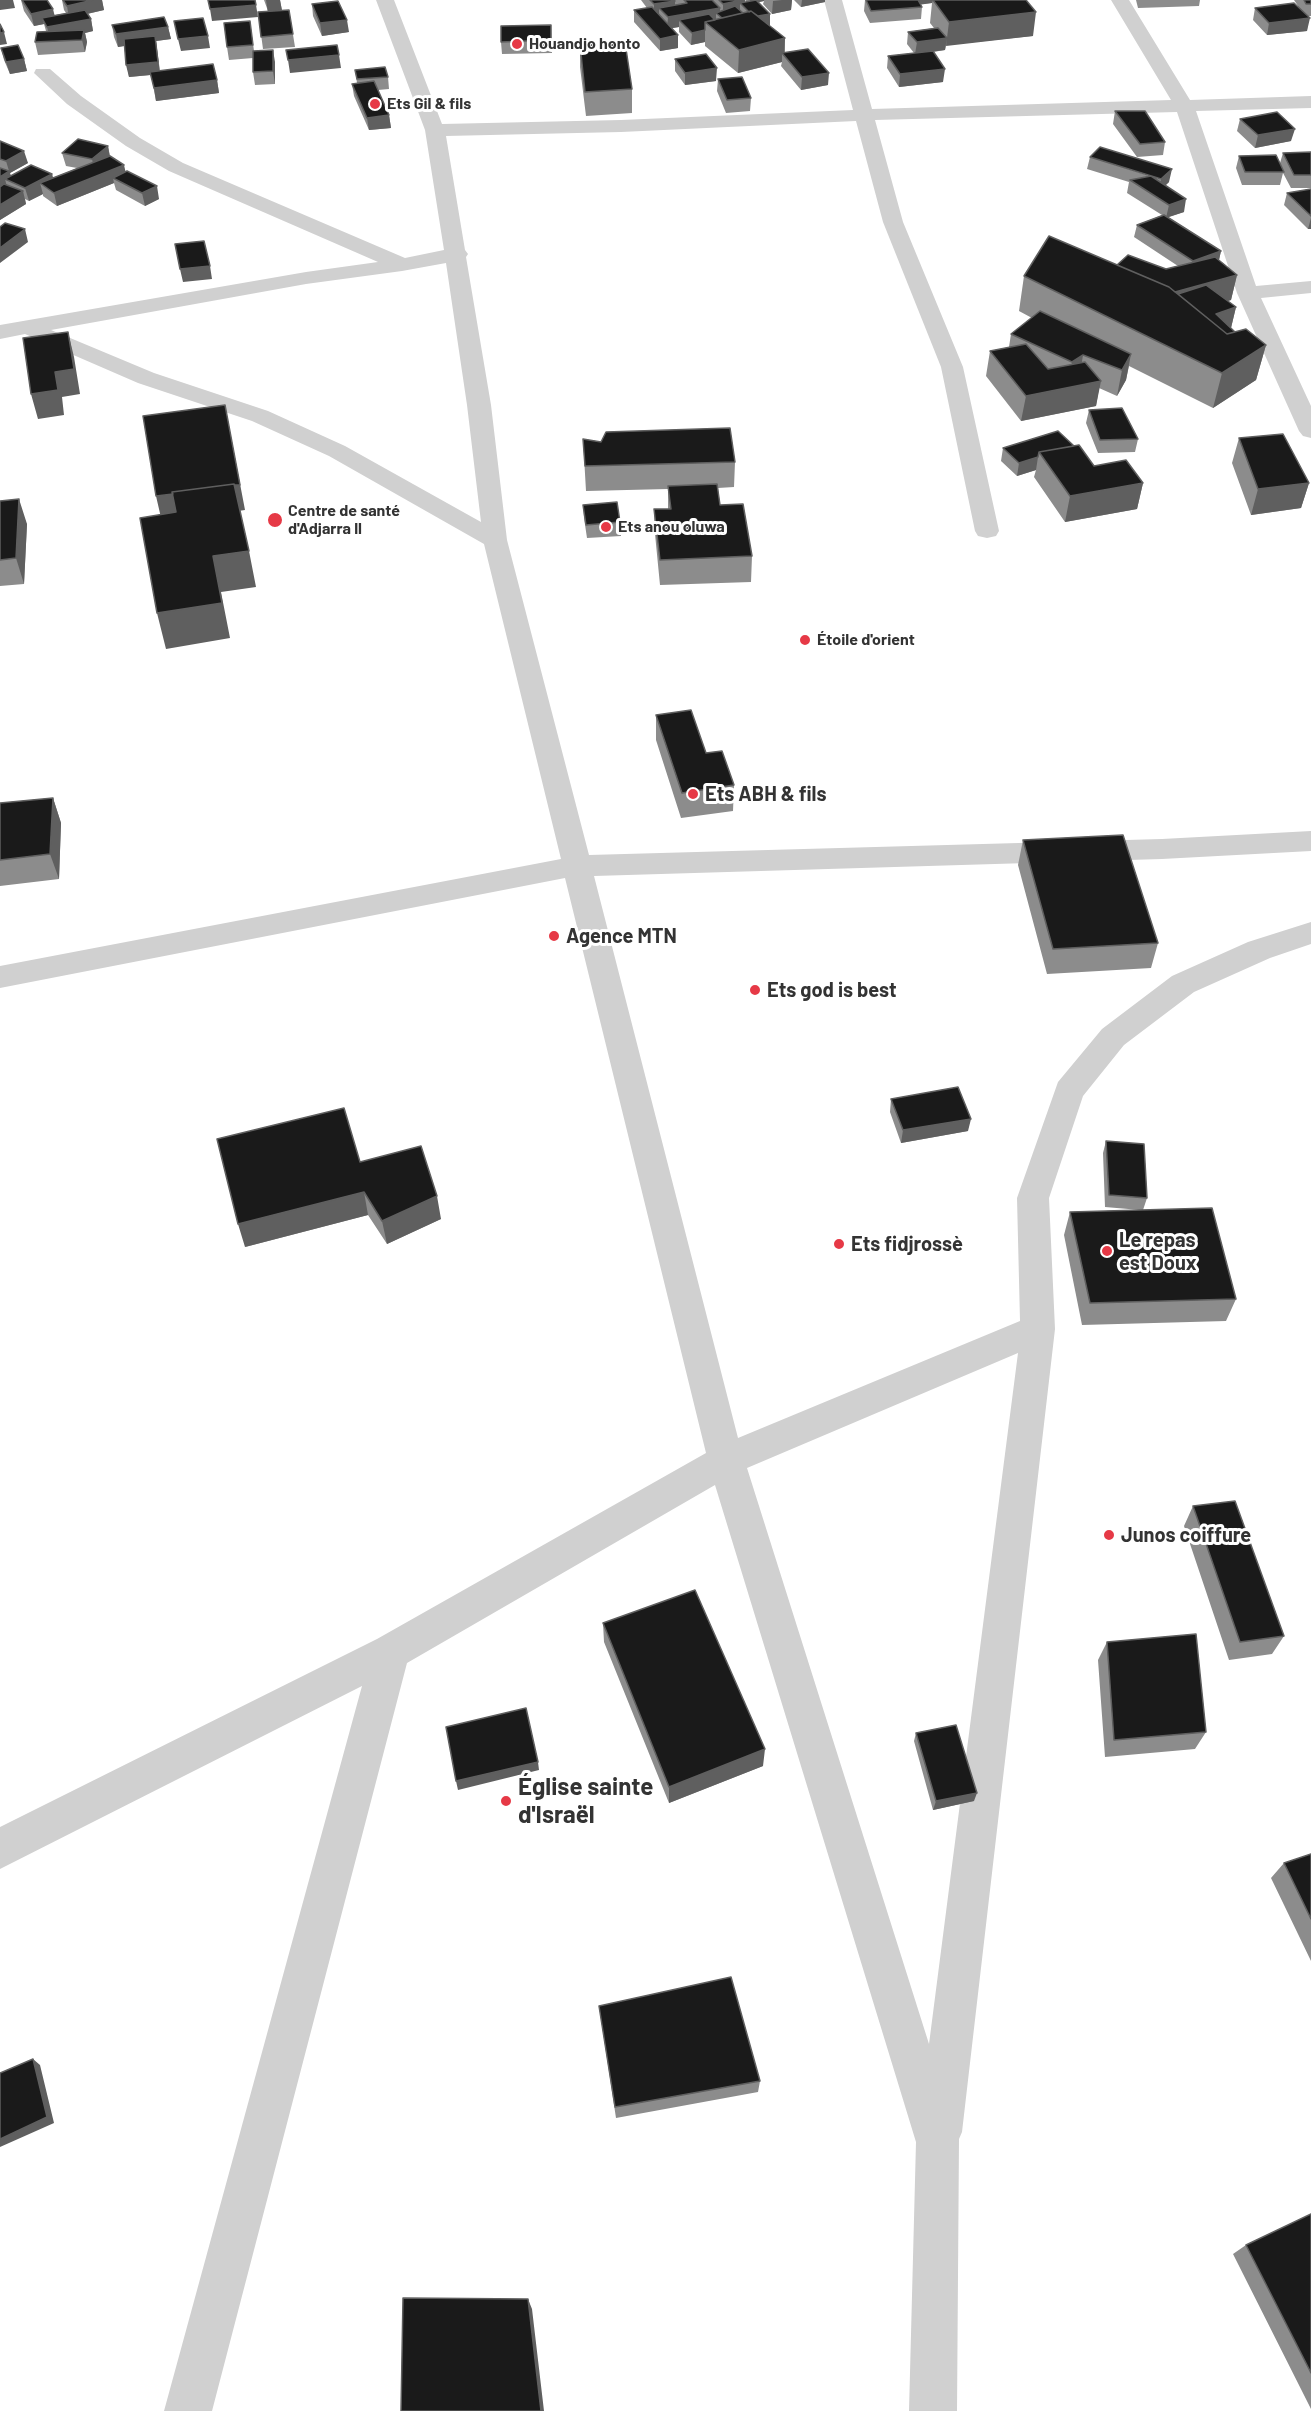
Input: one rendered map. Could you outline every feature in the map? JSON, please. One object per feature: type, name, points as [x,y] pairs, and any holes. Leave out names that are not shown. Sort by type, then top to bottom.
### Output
[{"type":"street","points":[[385,0],[435,130],[457,254],[479,405],[495,540],[542,718],[575,866],[726,1460],[938,2142]]},
{"type":"street","points":[[833,0],[892,222],[952,367],[987,531]]},
{"type":"street","points":[[1120,0],[1185,107],[1248,293],[1310,427]]},
{"type":"street","points":[[43,73],[74,100],[134,142],[176,167],[402,265]]},
{"type":"street","points":[[435,130],[621,126],[862,115],[1311,102]]},
{"type":"street","points":[[0,332],[457,254]]},
{"type":"street","points":[[1248,293],[1311,287]]},
{"type":"street","points":[[29,328],[146,378],[260,416],[336,451],[495,540]]},
{"type":"street","points":[[0,976],[575,866],[1162,849],[1311,841]]},
{"type":"street","points":[[933,2411],[938,2142],[1038,1329],[1033,1198],[1069,1091],[1113,1037],[1183,984],[1259,950],[1311,933]]},
{"type":"street","points":[[0,1849],[391,1652],[726,1460],[1038,1329]]},
{"type":"street","points":[[188,2411],[391,1652]]},
{"type":"building","points":[[22,0],[47,0],[53,9],[31,14]]},
{"type":"building","points":[[63,0],[93,0],[67,6]]},
{"type":"building","points":[[208,0],[255,0],[256,5],[210,9]]},
{"type":"building","points":[[650,0],[674,0],[675,1],[654,4]]},
{"type":"building","points":[[684,0],[712,0],[720,8],[668,17],[659,8],[687,3]]},
{"type":"building","points":[[719,0],[742,0],[723,4]]},
{"type":"building","points":[[756,0],[770,14],[758,16],[749,12],[740,3]]},
{"type":"building","points":[[866,0],[918,0],[922,7],[871,11]]},
{"type":"building","points":[[933,0],[1026,0],[1036,12],[949,22]]},
{"type":"building","points":[[1304,0],[1311,0],[1311,4],[1306,4]]},
{"type":"building","points":[[338,1],[347,20],[320,23],[312,4]]},
{"type":"building","points":[[1294,3],[1310,18],[1269,23],[1255,8]]},
{"type":"building","points":[[735,6],[743,13],[722,18],[716,13]]},
{"type":"building","points":[[652,7],[678,35],[660,39],[634,10]]},
{"type":"building","points":[[85,10],[91,19],[47,27],[42,18]]},
{"type":"building","points":[[289,10],[293,34],[261,37],[258,12]]},
{"type":"building","points":[[751,11],[785,38],[739,50],[705,22]]},
{"type":"building","points":[[709,14],[715,20],[705,22],[705,30],[692,33],[679,20]]},
{"type":"building","points":[[164,17],[168,27],[116,34],[112,25]]},
{"type":"building","points":[[203,18],[208,36],[178,39],[174,21]]},
{"type":"building","points":[[250,21],[253,45],[227,47],[224,23]]},
{"type":"building","points":[[551,25],[551,40],[501,42],[501,26]]},
{"type":"building","points":[[938,28],[947,38],[917,42],[908,32]]},
{"type":"building","points":[[84,30],[82,40],[35,42],[37,32]]},
{"type":"building","points":[[155,36],[158,62],[126,65],[124,39]]},
{"type":"building","points":[[625,42],[632,89],[585,92],[580,44]]},
{"type":"building","points":[[18,45],[24,59],[6,62],[1,48]]},
{"type":"building","points":[[337,45],[339,55],[288,60],[286,50]]},
{"type":"building","points":[[808,49],[829,73],[802,77],[782,53]]},
{"type":"building","points":[[273,50],[273,71],[253,72],[253,51]]},
{"type":"building","points":[[933,51],[945,69],[900,74],[888,56]]},
{"type":"building","points":[[706,54],[717,68],[685,73],[675,59]]},
{"type":"building","points":[[213,64],[217,80],[154,88],[150,72]]},
{"type":"building","points":[[385,67],[388,77],[357,79],[355,70]]},
{"type":"building","points":[[742,77],[751,98],[727,100],[718,79]]},
{"type":"building","points":[[374,81],[389,115],[367,118],[352,84]]},
{"type":"building","points":[[1115,111],[1145,111],[1165,142],[1140,144]]},
{"type":"building","points":[[1277,112],[1295,129],[1258,135],[1240,119]]},
{"type":"building","points":[[78,139],[108,146],[92,159],[62,153]]},
{"type":"building","points":[[0,141],[24,151],[6,161],[0,159]]},
{"type":"building","points":[[1100,147],[1172,169],[1161,179],[1090,157]]},
{"type":"building","points":[[1311,152],[1311,175],[1294,175],[1283,153]]},
{"type":"building","points":[[1276,155],[1284,172],[1245,172],[1239,156]]},
{"type":"building","points":[[110,156],[124,165],[54,193],[40,183]]},
{"type":"building","points":[[31,165],[52,174],[25,188],[5,179]]},
{"type":"building","points":[[0,168],[9,171],[0,177]]},
{"type":"building","points":[[127,171],[157,186],[142,193],[113,178]]},
{"type":"building","points":[[1151,176],[1186,199],[1169,205],[1130,180]]},
{"type":"building","points":[[4,184],[23,191],[0,205],[0,187]]},
{"type":"building","points":[[1311,189],[1311,216],[1287,193]]},
{"type":"building","points":[[1164,215],[1221,251],[1193,261],[1137,225]]},
{"type":"building","points":[[5,223],[25,229],[0,248],[0,227]]},
{"type":"building","points":[[1049,236],[1169,287],[1227,334],[1246,329],[1266,345],[1222,373],[1024,276]]},
{"type":"building","points":[[204,241],[210,266],[180,269],[175,244]]},
{"type":"building","points":[[1128,255],[1166,269],[1215,257],[1237,275],[1175,292],[1169,287],[1117,265]]},
{"type":"building","points":[[1206,285],[1236,307],[1216,314],[1235,332],[1227,334],[1178,294]]},
{"type":"building","points":[[1040,311],[1131,354],[1122,370],[1083,355],[1072,362],[1011,334]]},
{"type":"building","points":[[68,332],[74,369],[55,372],[58,390],[31,394],[23,338]]},
{"type":"building","points":[[1026,344],[1048,369],[1085,362],[1101,381],[1026,396],[990,351]]},
{"type":"building","points":[[225,405],[240,485],[172,492],[173,494],[156,496],[143,416]]},
{"type":"building","points":[[1122,408],[1138,439],[1100,440],[1089,410]]},
{"type":"building","points":[[730,428],[735,462],[585,466],[583,439],[601,442],[606,432]]},
{"type":"building","points":[[1058,431],[1074,446],[1039,452],[1038,457],[1019,463],[1003,448]]},
{"type":"building","points":[[1283,434],[1309,483],[1258,489],[1239,438]]},
{"type":"building","points":[[1079,445],[1094,466],[1126,460],[1143,483],[1070,496],[1039,452]]},
{"type":"building","points":[[234,484],[249,551],[213,556],[222,603],[157,613],[140,518],[176,512],[172,492]]},
{"type":"building","points":[[717,484],[720,505],[743,504],[752,556],[660,560],[654,509],[671,509],[668,486]]},
{"type":"building","points":[[19,499],[16,558],[0,560],[0,501]]},
{"type":"building","points":[[617,502],[620,522],[586,525],[583,505]]},
{"type":"building","points":[[691,710],[706,753],[722,751],[734,785],[682,793],[656,715]]},
{"type":"building","points":[[53,798],[50,854],[0,860],[0,803]]},
{"type":"building","points":[[1123,835],[1158,943],[1053,949],[1023,840]]},
{"type":"building","points":[[958,1087],[971,1119],[903,1130],[891,1099]]},
{"type":"building","points":[[344,1108],[360,1162],[421,1146],[437,1196],[382,1221],[364,1192],[238,1224],[217,1139]]},
{"type":"building","points":[[1106,1141],[1144,1144],[1147,1198],[1109,1195]]},
{"type":"building","points":[[1212,1208],[1236,1299],[1090,1303],[1070,1212]]},
{"type":"building","points":[[1235,1501],[1284,1636],[1240,1642],[1193,1506]]},
{"type":"building","points":[[695,1590],[765,1749],[669,1787],[603,1623]]},
{"type":"building","points":[[1196,1634],[1206,1732],[1114,1740],[1107,1642]]},
{"type":"building","points":[[526,1708],[538,1762],[456,1781],[446,1727]]},
{"type":"building","points":[[956,1725],[977,1793],[936,1801],[916,1733]]},
{"type":"building","points":[[1311,1854],[1311,1919],[1284,1863]]},
{"type":"building","points":[[731,1977],[760,2081],[615,2107],[599,2006]]},
{"type":"building","points":[[33,2059],[47,2117],[0,2139],[0,2073]]},
{"type":"building","points":[[1311,2214],[1311,2373],[1246,2245]]},
{"type":"building","points":[[403,2298],[528,2299],[541,2411],[401,2411]]},
{"type":"place","name":"Houandjo honto","points":[[517,44]]},
{"type":"place","name":"Ets Gil & fils","points":[[375,104]]},
{"type":"place","name":"Centre de santé d'Adjarra ll","points":[[275,520]]},
{"type":"place","name":"Ets anou oluwa","points":[[606,527]]},
{"type":"place","name":"Étoile d'orient","points":[[805,640]]},
{"type":"place","name":"Ets ABH & fils","points":[[693,794]]},
{"type":"place","name":"Agence MTN","points":[[554,936]]},
{"type":"place","name":"Ets god is best","points":[[755,990]]},
{"type":"place","name":"Ets fidjrossè","points":[[839,1244]]},
{"type":"place","name":"Le repas est Doux","points":[[1107,1251]]},
{"type":"place","name":"Junos coiffure","points":[[1109,1535]]},
{"type":"place","name":"Église sainte d'Israël","points":[[506,1801]]}]
